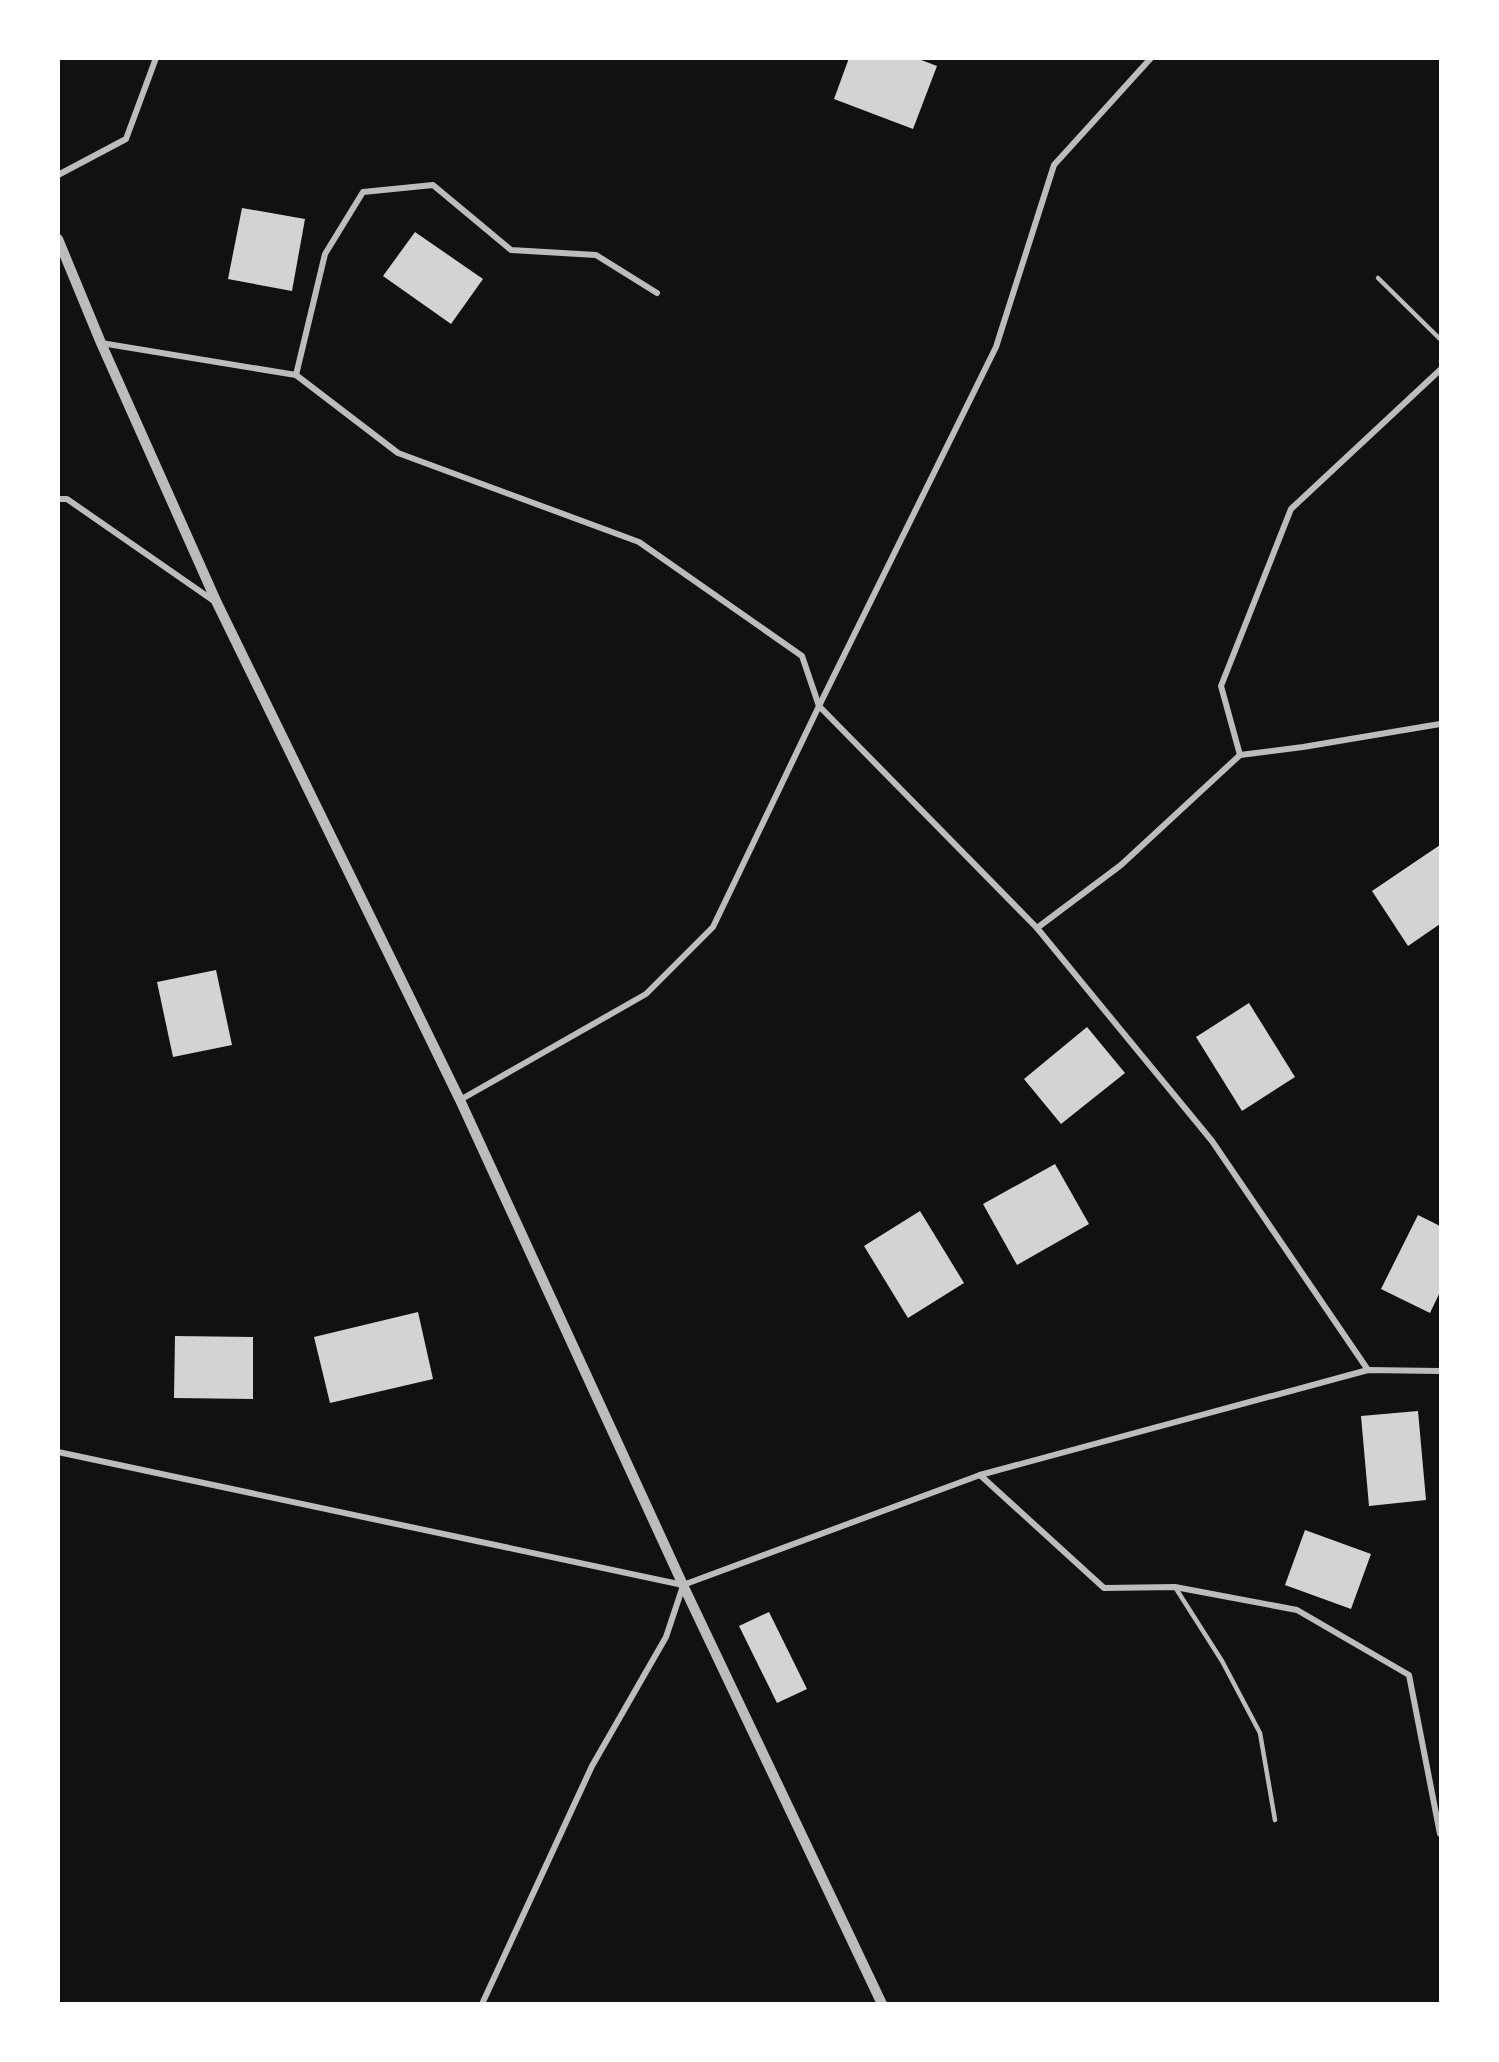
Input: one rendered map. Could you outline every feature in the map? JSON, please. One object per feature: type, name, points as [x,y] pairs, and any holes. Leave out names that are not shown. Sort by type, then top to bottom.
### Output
[{"type":"street","points":[[58,175],[126,139],[156,58]]},
{"type":"street","points":[[460,1100],[646,994],[713,927],[819,706],[996,348],[1054,165],[1151,58]]},
{"type":"street","points":[[296,375],[325,254],[363,192],[433,185],[511,250],[596,255],[657,293]]},
{"type":"street","points":[[58,239],[100,343],[217,603],[460,1100],[683,1585],[882,2004]]},
{"type":"street","points":[[100,343],[296,375],[398,453],[639,542],[802,656],[819,706],[1037,928],[1212,1141],[1368,1370]]},
{"type":"street","points":[[1239,755],[1221,686],[1291,509],[1440,370]]},
{"type":"street","points":[[58,499],[67,499],[217,603]]},
{"type":"street","points":[[1037,928],[1121,865],[1239,755],[1303,747],[1440,724]]},
{"type":"street","points":[[58,1452],[683,1585],[980,1475],[1368,1370],[1440,1371]]},
{"type":"street","points":[[980,1475],[1104,1588],[1175,1587],[1297,1610],[1409,1675],[1440,1834]]},
{"type":"street","points":[[482,2004],[592,1766],[666,1637],[683,1585]]},
{"type":"lane","points":[[1378,278],[1440,339]]},
{"type":"lane","points":[[1175,1587],[1222,1661],[1260,1733],[1275,1820]]},
{"type":"building","points":[[849,58],[916,58],[937,66],[913,129],[834,99]]},
{"type":"building","points":[[242,208],[305,219],[292,291],[228,279]]},
{"type":"building","points":[[415,232],[483,279],[451,324],[383,276]]},
{"type":"building","points":[[1440,845],[1440,924],[1408,946],[1372,891]]},
{"type":"building","points":[[216,970],[232,1045],[173,1057],[157,982]]},
{"type":"building","points":[[1249,1003],[1295,1077],[1242,1111],[1196,1037]]},
{"type":"building","points":[[1087,1027],[1125,1073],[1061,1124],[1024,1079]]},
{"type":"building","points":[[1055,1164],[1089,1224],[1017,1265],[983,1204]]},
{"type":"building","points":[[920,1211],[964,1283],[908,1318],[864,1246]]},
{"type":"building","points":[[1418,1215],[1440,1226],[1440,1292],[1430,1313],[1381,1289]]},
{"type":"building","points":[[418,1312],[433,1379],[330,1403],[314,1337]]},
{"type":"building","points":[[175,1336],[253,1337],[253,1399],[174,1398]]},
{"type":"building","points":[[1418,1411],[1426,1500],[1369,1506],[1361,1416]]},
{"type":"building","points":[[1305,1530],[1371,1554],[1351,1609],[1285,1585]]},
{"type":"building","points":[[769,1612],[807,1689],[777,1703],[739,1626]]}]
